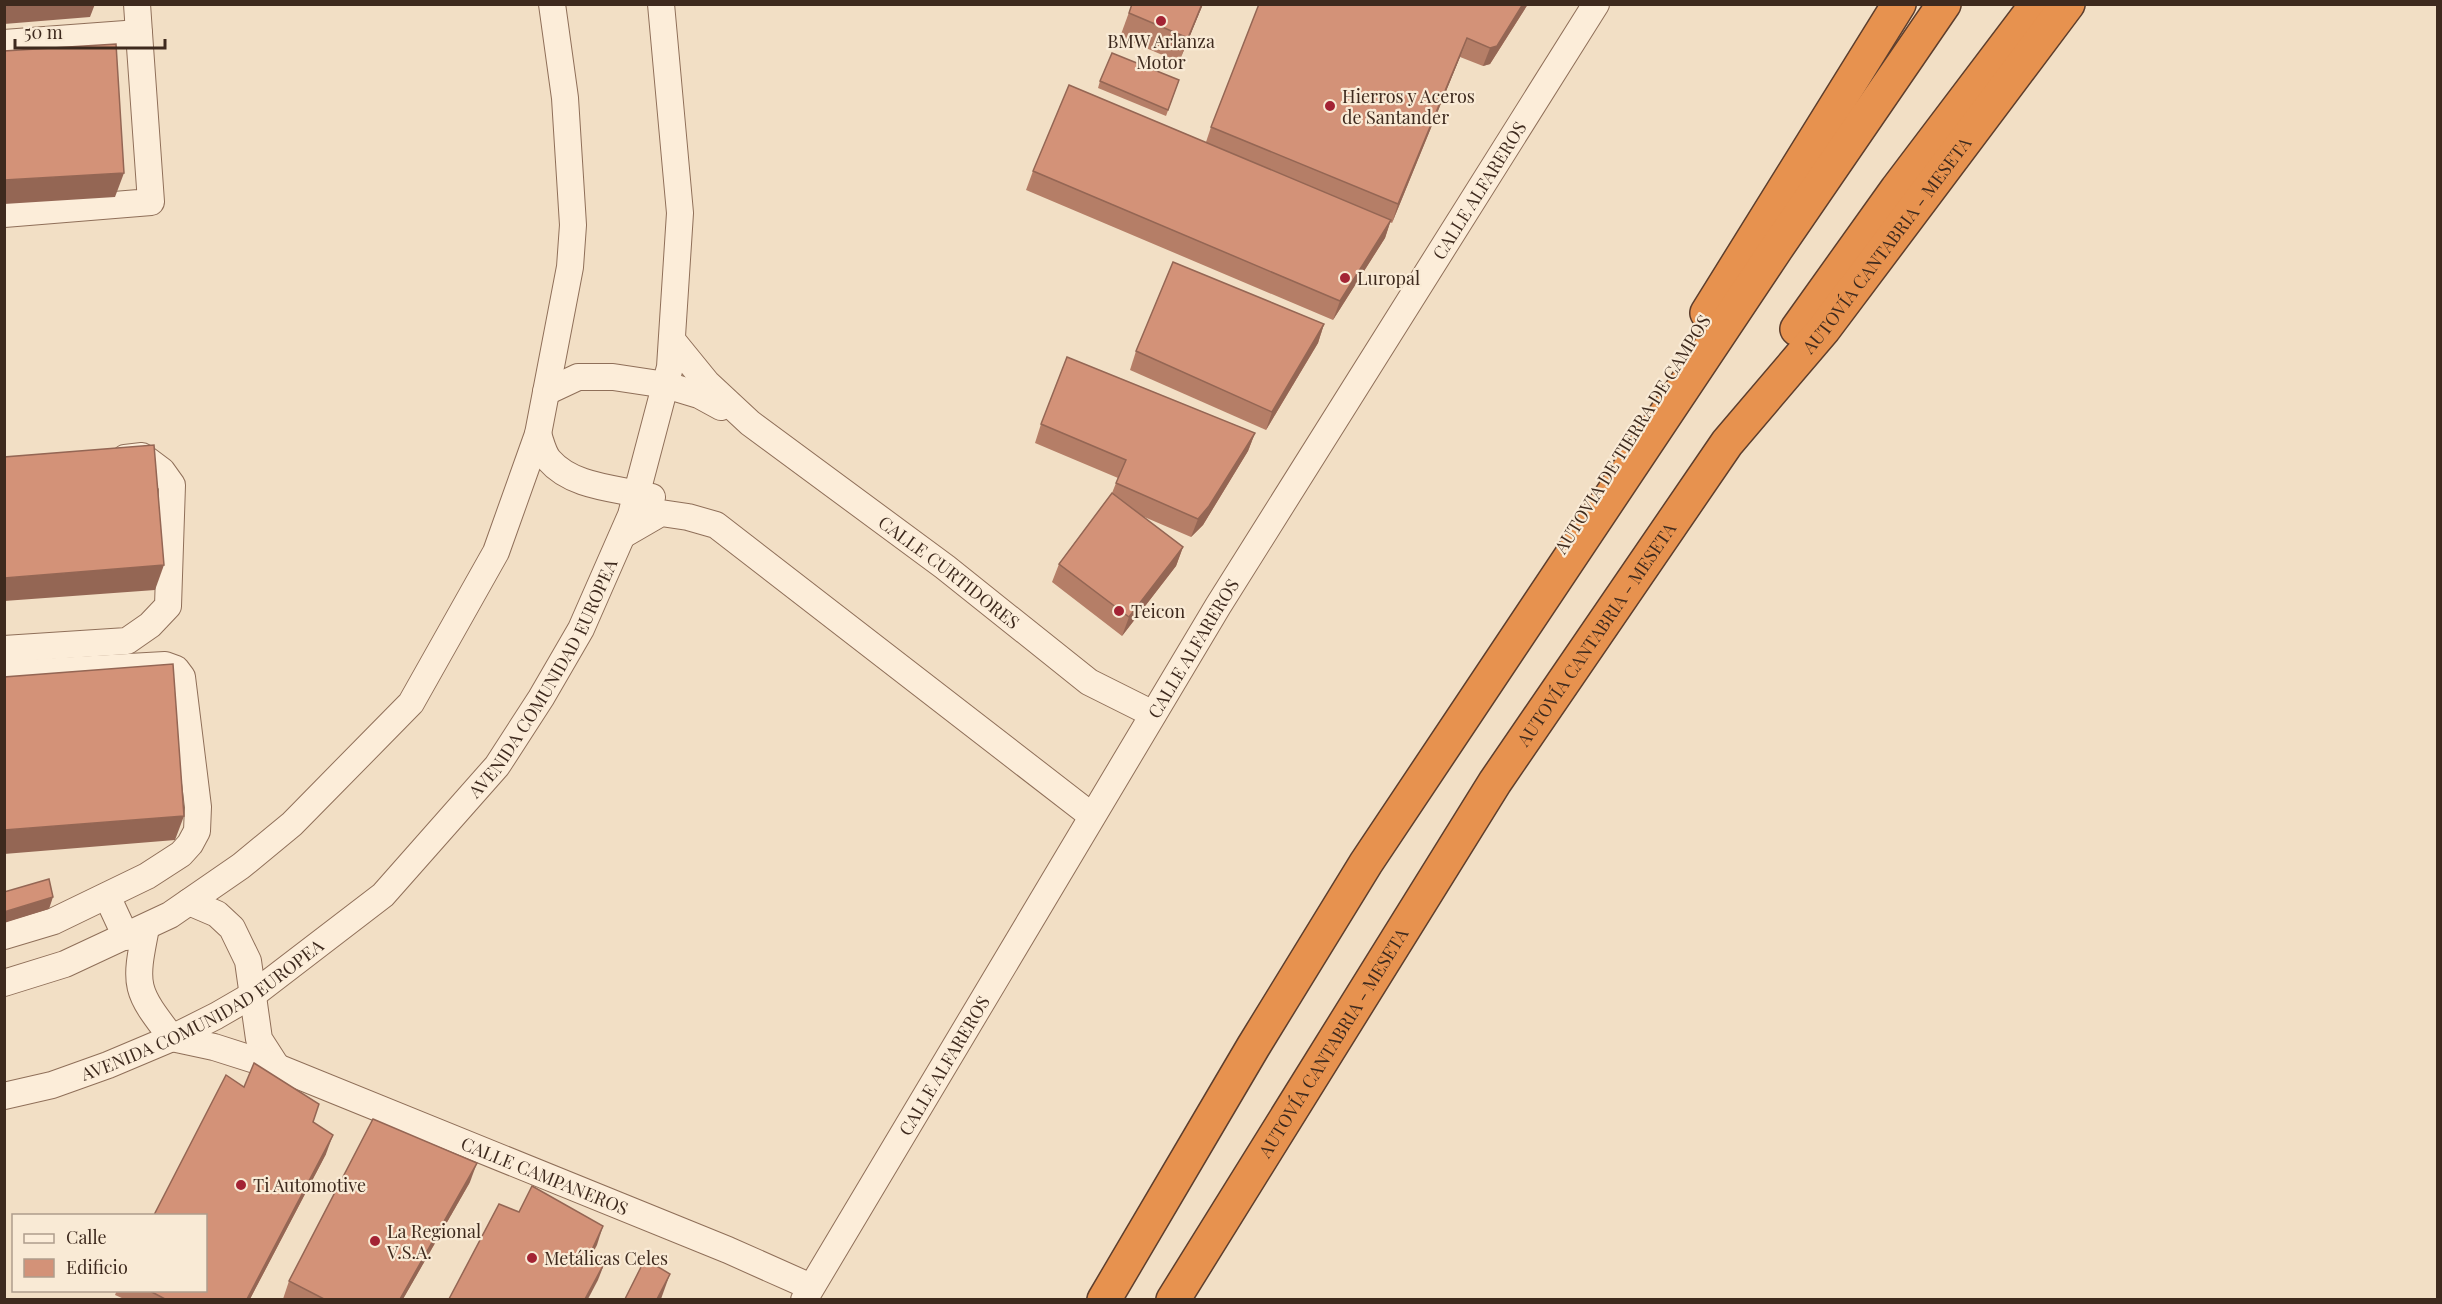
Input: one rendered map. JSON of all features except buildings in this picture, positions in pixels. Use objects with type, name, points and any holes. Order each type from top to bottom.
[{"type":"highway","name":"AUTOVIA DE TIERRA DE CAMPOS","points":[[1366,863],[1899,4]]},
{"type":"highway","points":[[1104,1299],[1253,1047],[1366,863],[1776,249],[1944,4]]},
{"type":"highway","points":[[1727,443],[1772,364],[1897,189],[2037,4]]},
{"type":"highway","name":"AUTOVÍA CANTABRIA - MESETA","points":[[1173,1299],[1495,782],[1727,443],[1824,329],[2068,4]]},
{"type":"street","points":[[4,214],[151,202],[137,4]]},
{"type":"street","points":[[4,983],[65,964],[136,932],[189,902],[241,866],[292,824],[411,703],[496,552],[538,434],[570,267],[573,225],[565,98],[552,4]]},
{"type":"street","name":"AVENIDA COMUNIDAD EUROPEA","points":[[4,1096],[52,1085],[108,1065],[172,1038],[254,994],[383,894],[497,766],[541,698],[581,629],[622,535],[637,493],[670,368],[680,213],[661,4]]},
{"type":"street","name":"CALLE ALFAREROS","points":[[807,1293],[1231,585],[1596,4]]},
{"type":"street","points":[[4,43],[139,33]]},
{"type":"street","name":"CALLE CURTIDORES","points":[[672,340],[707,383],[750,423],[945,567],[1089,682],[1153,714]]},
{"type":"street","name":"CALLE CURTIDORES","points":[[546,392],[578,377],[613,376],[666,385],[699,394],[750,423]]},
{"type":"street","points":[[538,434],[547,458],[563,473],[580,481],[675,503],[716,525],[1092,816]]},
{"type":"street","points":[[4,649],[127,641],[150,625],[168,606],[172,485],[162,471],[142,456],[96,460]]},
{"type":"street","points":[[622,535],[660,513],[688,517],[716,525]]},
{"type":"street","points":[[4,675],[165,665],[176,669],[182,677],[198,807],[197,831],[181,854],[147,876],[54,921],[4,936]]},
{"type":"street","points":[[107,896],[136,932],[138,978],[142,997],[172,1038]]},
{"type":"street","points":[[189,902],[217,914],[232,928],[248,961],[259,1039],[277,1067]]},
{"type":"street","name":"CALLE CAMPANEROS","points":[[172,1038],[214,1047],[277,1067],[728,1250],[807,1293]]},
{"type":"place","name":"BMW Arlanza Motor","points":[[1161,21]]},
{"type":"place","name":"Hierros y Aceros de Santander","points":[[1330,106]]},
{"type":"place","name":"Luropal","points":[[1345,278]]},
{"type":"place","name":"Teicon","points":[[1119,611]]},
{"type":"place","name":"Ti Automotive","points":[[241,1185]]},
{"type":"place","name":"La Regional V.S.A.","points":[[375,1241]]},
{"type":"place","name":"Metálicas Celes","points":[[532,1258]]}]
